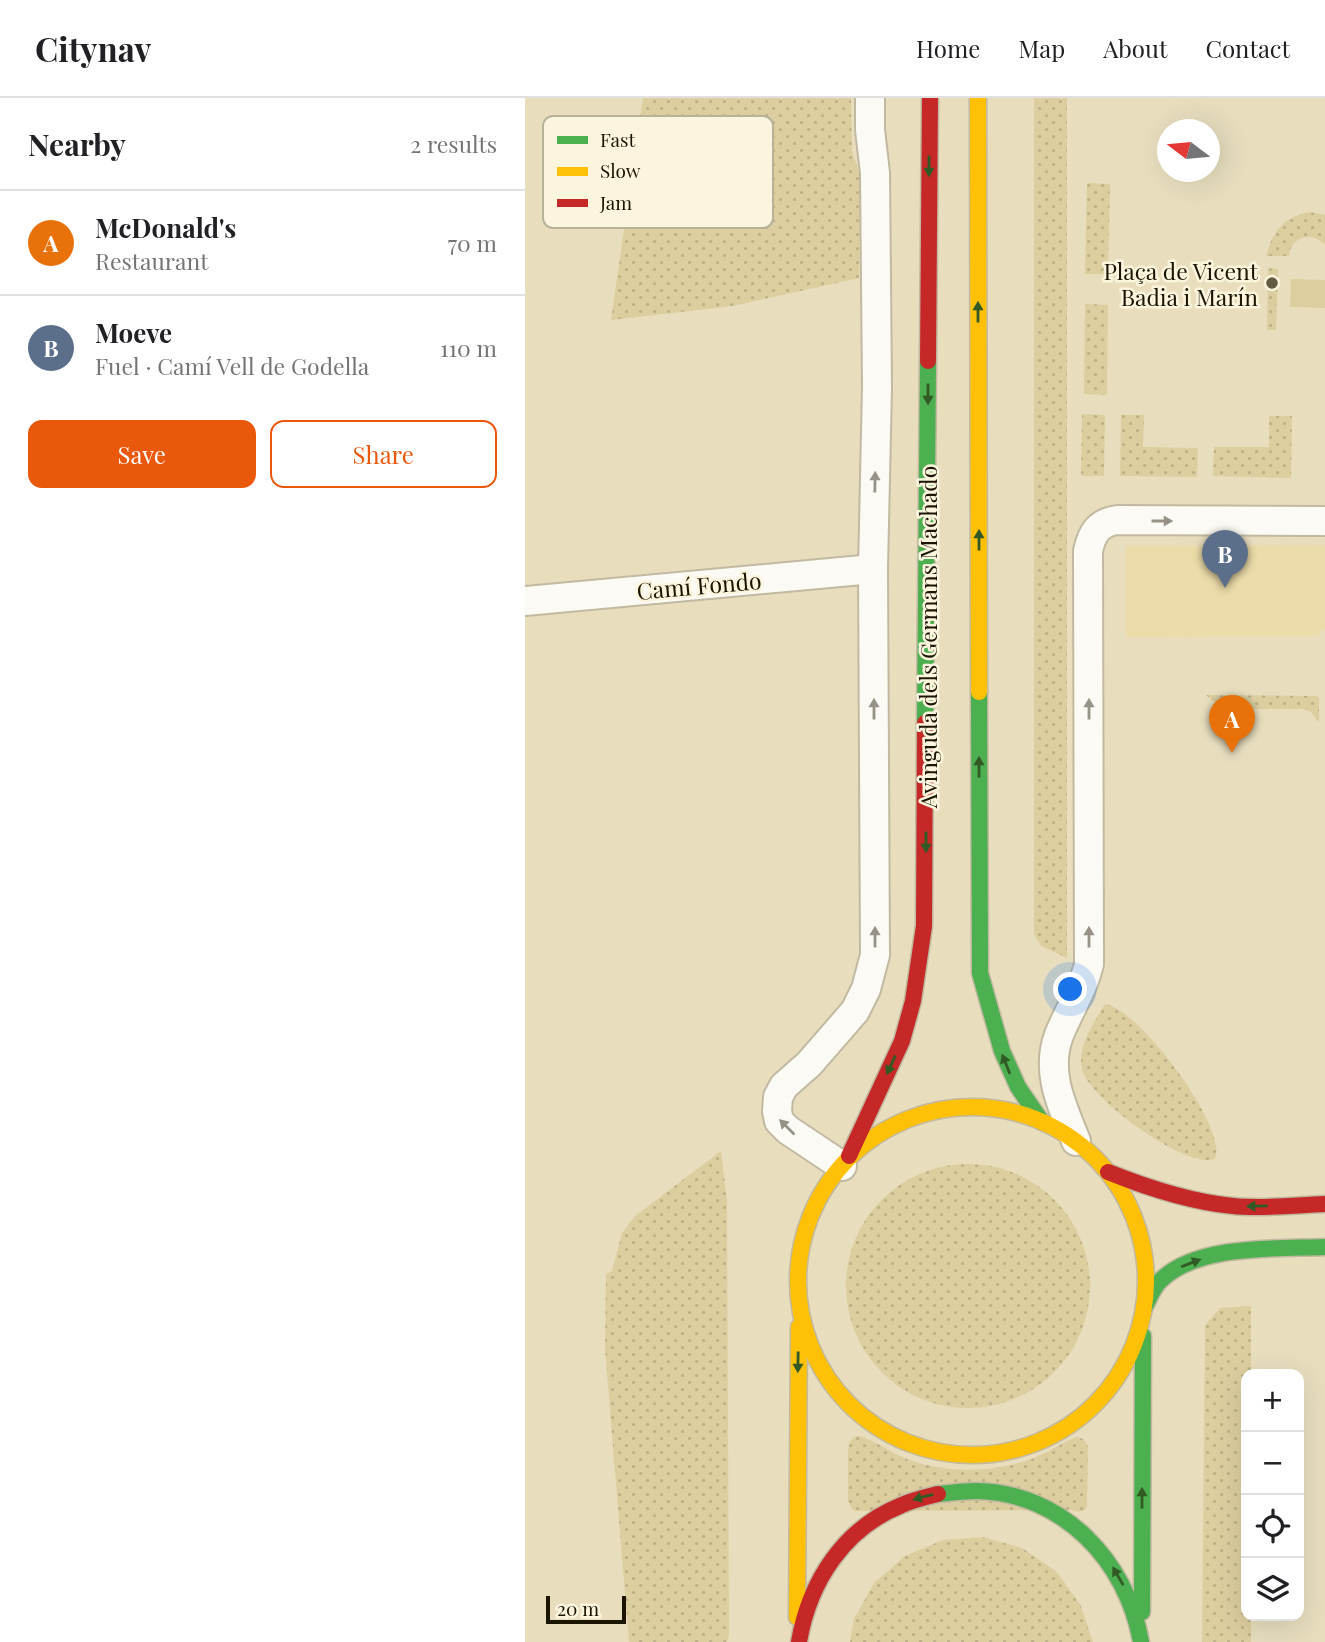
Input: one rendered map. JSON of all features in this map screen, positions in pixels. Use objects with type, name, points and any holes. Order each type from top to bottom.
[{"type":"main road","name":"Avinguda dels Germans Machado","points":[[844,1164],[902,1041],[913,1001],[924,926],[930,98]]},
{"type":"main road","points":[[978,98],[980,973],[989,1014],[1011,1076],[1027,1104],[1042,1122]]},
{"type":"main road","points":[[798,1642],[799,1269],[812,1214],[825,1189],[844,1164],[886,1130],[919,1115],[946,1109],[996,1108],[1026,1115],[1076,1141],[1108,1172],[1128,1203],[1137,1226],[1145,1258],[1141,1641]]},
{"type":"main road","points":[[1108,1172],[1145,1187],[1198,1201],[1234,1206],[1325,1204]]},
{"type":"main road","points":[[799,1269],[804,1325],[813,1351],[828,1379],[846,1402],[892,1436],[920,1448],[978,1456],[1035,1444],[1063,1430],[1085,1414],[1106,1393],[1122,1369],[1134,1344],[1143,1312],[1161,1280],[1188,1262],[1239,1251],[1325,1247]]},
{"type":"main road","points":[[798,1642],[803,1617],[815,1585],[833,1557],[856,1532],[884,1512],[915,1498],[948,1491],[981,1490],[1015,1495],[1046,1507],[1083,1532],[1100,1548],[1119,1575],[1134,1606],[1141,1641]]},
{"type":"street","points":[[844,1164],[788,1130],[779,1121],[776,1111],[778,1097],[785,1086],[809,1064],[855,1011],[866,989],[875,955],[873,569],[877,387],[876,209],[870,98]]},
{"type":"street","points":[[1076,1141],[1053,1074],[1059,1035],[1081,992],[1089,964],[1088,551],[1096,529],[1107,522],[1117,520],[1325,521]]},
{"type":"street","name":"Camí Fondo","points":[[525,601],[873,569]]},
{"type":"shaded area","points":[[643,98],[851,98],[852,151],[861,178],[859,278],[733,306],[611,320],[624,228],[773,228],[773,116],[640,116]]},
{"type":"shaded area","points":[[1034,98],[1067,98],[1067,958],[1041,946],[1034,934]]},
{"type":"shaded area","points":[[1087,183],[1110,184],[1108,274],[1085,274]]},
{"type":"shaded area","points":[[1310,212],[1325,215],[1325,245],[1308,237],[1294,244],[1289,256],[1266,256],[1276,232],[1286,221]]},
{"type":"shaded area","points":[[1268,268],[1278,269],[1276,330],[1267,330]]},
{"type":"shaded area","points":[[1291,279],[1325,280],[1325,308],[1290,307]]},
{"type":"shaded area","points":[[1085,304],[1108,305],[1107,395],[1084,394]]},
{"type":"shaded area","points":[[1082,414],[1105,415],[1104,476],[1081,476]]},
{"type":"shaded area","points":[[1121,415],[1144,415],[1143,447],[1198,448],[1197,477],[1120,476]]},
{"type":"shaded area","points":[[1269,416],[1292,416],[1291,478],[1213,476],[1214,447],[1269,447]]},
{"type":"shaded area","points":[[1325,545],[1325,630],[1320,630],[1319,636],[1126,637],[1126,546]]},
{"type":"shaded area","points":[[1206,695],[1316,696],[1319,698],[1319,723],[1311,712],[1304,709],[1223,709]]},
{"type":"shaded area","points":[[1105,1004],[1120,1011],[1138,1026],[1178,1071],[1208,1122],[1216,1144],[1215,1159],[1201,1159],[1183,1154],[1162,1143],[1119,1113],[1088,1082],[1082,1069],[1082,1052],[1087,1035]]},
{"type":"shaded area","points":[[721,1151],[727,1201],[729,1635],[727,1642],[629,1642],[605,1349],[606,1274],[612,1271],[622,1233],[635,1216]]},
{"type":"shaded area","points":[[968,1164],[992,1166],[1015,1173],[1026,1178],[1054,1200],[1076,1228],[1081,1239],[1088,1262],[1088,1310],[1081,1333],[1076,1344],[1054,1372],[1026,1394],[1015,1399],[992,1406],[968,1408],[944,1406],[921,1399],[910,1394],[882,1372],[860,1344],[855,1333],[848,1310],[846,1286],[848,1262],[855,1239],[860,1228],[882,1200],[910,1178],[921,1173],[944,1166]]},
{"type":"shaded area","points":[[1251,1306],[1251,1369],[1241,1369],[1241,1621],[1251,1621],[1251,1642],[1202,1642],[1205,1325],[1220,1308]]},
{"type":"shaded area","points":[[859,1436],[922,1464],[971,1470],[1019,1463],[1040,1456],[1077,1437],[1083,1439],[1088,1446],[1087,1506],[1085,1510],[1078,1512],[854,1511],[848,1502],[848,1450],[851,1440]]},
{"type":"shaded area","points":[[983,1537],[1022,1548],[1056,1571],[1080,1604],[1093,1642],[850,1642],[854,1619],[874,1583],[905,1556],[943,1540]]},
{"type":"traffic: fast","points":[[925,723],[928,361]]},
{"type":"traffic: fast","points":[[979,692],[980,973],[1002,1051],[1018,1087],[1042,1122]]},
{"type":"traffic: fast","points":[[1144,1308],[1161,1280],[1177,1268],[1195,1260],[1239,1251],[1325,1247]]},
{"type":"traffic: fast","points":[[1142,1612],[1143,1336]]},
{"type":"traffic: fast","points":[[938,1494],[976,1491],[1007,1494],[1036,1504],[1062,1518],[1085,1537],[1105,1559],[1121,1584],[1133,1612],[1141,1642]]},
{"type":"traffic: slow","points":[[978,98],[979,692]]},
{"type":"traffic: slow","points":[[972,1107],[1006,1111],[1038,1121],[1068,1137],[1095,1158],[1116,1185],[1132,1215],[1142,1247],[1146,1281],[1142,1315],[1132,1347],[1116,1377],[1095,1404],[1068,1425],[1038,1441],[1006,1451],[972,1455],[938,1451],[906,1441],[876,1425],[849,1404],[828,1377],[812,1347],[802,1315],[798,1281],[802,1247],[812,1215],[828,1185],[849,1158],[876,1137],[906,1121],[938,1111],[972,1107]]},
{"type":"traffic: slow","points":[[797,1617],[799,1327]]},
{"type":"traffic: jam","points":[[928,361],[930,98]]},
{"type":"traffic: jam","points":[[849,1156],[902,1041],[913,1001],[924,926],[925,723]]},
{"type":"traffic: jam","points":[[1108,1172],[1169,1194],[1217,1204],[1256,1207],[1325,1204]]},
{"type":"traffic: jam","points":[[799,1642],[811,1599],[821,1578],[847,1543],[881,1515],[938,1494]]},
{"type":"place","name":"Plaça de Vicent Badia i Marín","points":[[1272,283]]},
{"type":"place","name":"Moeve","points":[[1225,588]]},
{"type":"place","name":"McDonald's","points":[[1232,753]]}]
